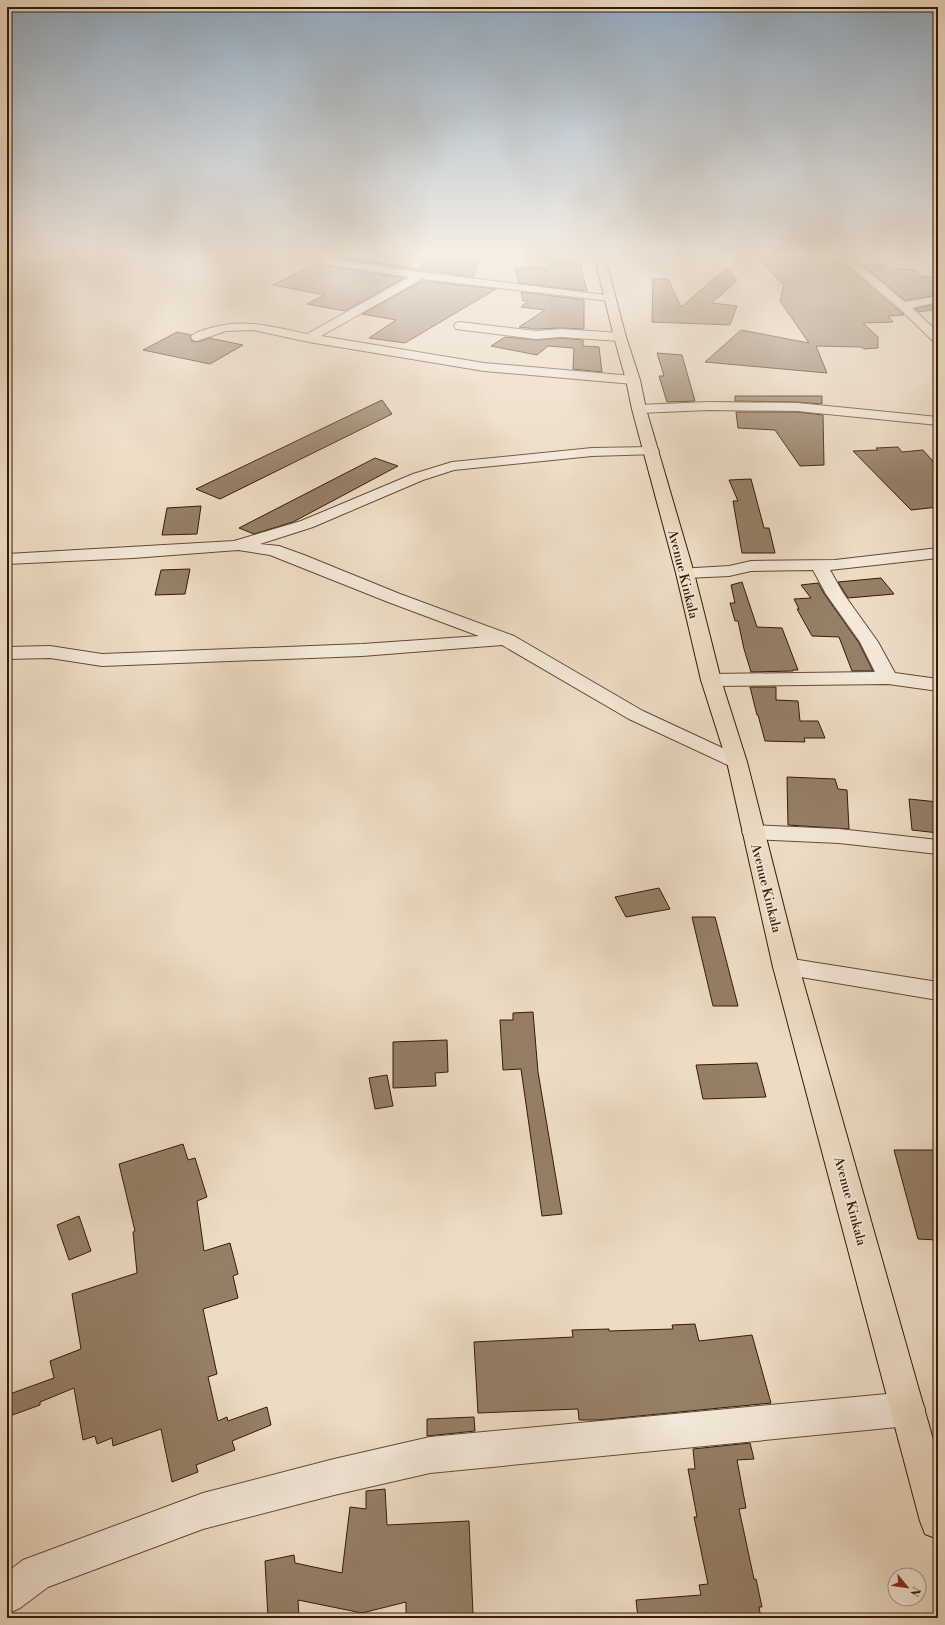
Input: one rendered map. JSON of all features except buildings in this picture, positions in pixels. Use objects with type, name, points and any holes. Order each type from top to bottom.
[{"type":"main road","name":"Avenue Kinkala","points":[[618,330],[685,573],[711,680],[737,762],[786,967],[938,1521]]},
{"type":"street","points":[[197,337],[216,330]]},
{"type":"street","points":[[265,330],[484,367],[633,380]]},
{"type":"street","points":[[309,338],[323,330]]},
{"type":"street","points":[[492,330],[536,335],[561,333],[620,337]]},
{"type":"street","points":[[928,330],[938,339]]},
{"type":"street","points":[[640,409],[709,406],[798,408],[938,421]]},
{"type":"street","points":[[235,546],[307,524],[418,477],[452,466],[489,461],[592,452],[652,451]]},
{"type":"street","points":[[7,559],[235,546],[273,550],[394,598],[507,640],[543,659],[636,715],[737,762]]},
{"type":"street","points":[[685,573],[729,570],[751,566],[835,565],[938,553]]},
{"type":"street","points":[[819,566],[835,594],[869,642],[888,678]]},
{"type":"street","points":[[7,653],[50,652],[102,660],[362,650],[507,640]]},
{"type":"street","points":[[711,680],[888,678],[938,685]]},
{"type":"street","points":[[753,832],[839,836],[938,846]]},
{"type":"street","points":[[786,967],[938,991]]},
{"type":"street","points":[[7,1595],[36,1573],[203,1511],[334,1477],[430,1455],[908,1409]]}]
